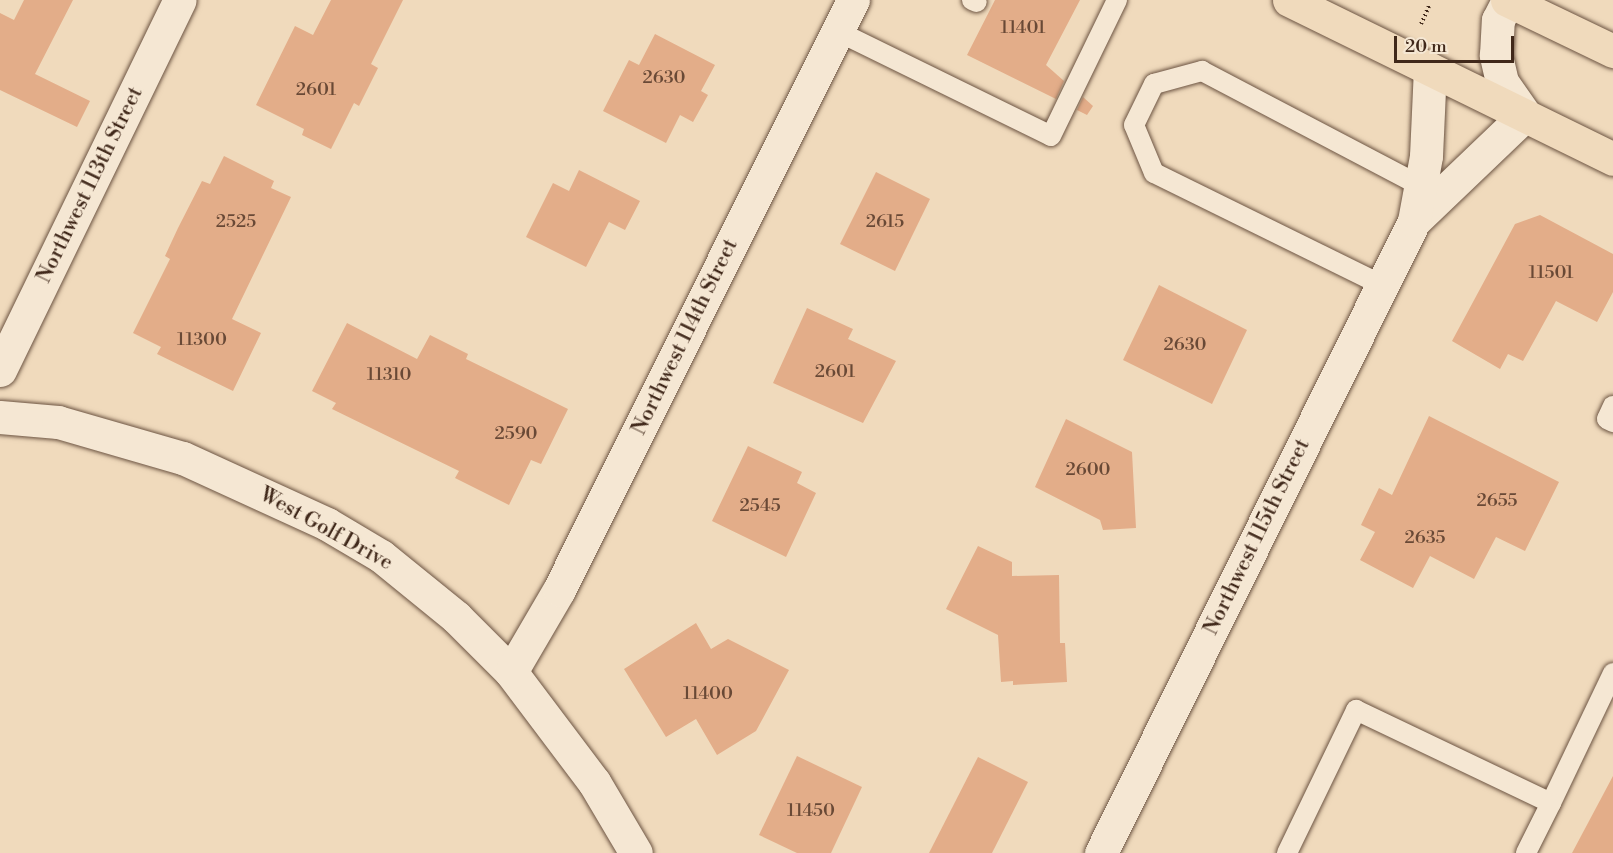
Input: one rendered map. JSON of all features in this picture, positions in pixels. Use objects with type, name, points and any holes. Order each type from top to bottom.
[{"type":"main road","points":[[1289,0],[1613,159]]},
{"type":"main road","points":[[1508,0],[1613,51]]},
{"type":"street","name":"Northwest 113th Street","points":[[0,370],[180,0]]},
{"type":"street","name":"Northwest 114th Street","points":[[511,672],[559,590],[853,0]]},
{"type":"street","points":[[1508,0],[1498,20],[1496,55],[1502,82],[1525,115]]},
{"type":"street","name":"Northwest 115th Street","points":[[1101,853],[1414,221],[1421,186],[1430,69]]},
{"type":"street","name":"Northwest 115th Street","points":[[1414,221],[1525,115]]},
{"type":"street","name":"West Golf Drive","points":[[0,417],[58,422],[152,447],[215,470],[327,524],[381,556],[431,594],[511,672],[594,782],[636,853]]},
{"type":"lane","points":[[837,31],[1051,136],[1116,0]]},
{"type":"lane","points":[[1382,285],[1154,173],[1134,125],[1154,84],[1202,71],[1421,186]]},
{"type":"lane","points":[[1613,406],[1607,419],[1613,422]]},
{"type":"lane","points":[[1526,853],[1613,673]]},
{"type":"lane","points":[[1287,853],[1356,710],[1551,803]]},
{"type":"path","points":[[1419,27],[1430,4]]},
{"type":"building","points":[[24,0],[73,0],[35,74],[90,101],[77,127],[0,90],[0,13],[14,20]]},
{"type":"building","points":[[331,0],[403,0],[371,64],[378,68],[359,106],[354,103],[331,149],[302,135],[304,129],[256,105],[295,26],[313,35]]},
{"type":"building","points":[[995,0],[1080,0],[1046,65],[1064,81],[1056,99],[967,55]]},
{"type":"building","points":[[655,34],[715,65],[701,91],[708,95],[693,122],[680,115],[666,143],[603,111],[629,60],[639,65]]},
{"type":"building","points":[[1083,97],[1093,106],[1087,115],[1077,110]]},
{"type":"building","points":[[224,156],[274,181],[271,188],[291,197],[232,319],[261,333],[233,391],[157,354],[161,347],[133,333],[170,259],[165,256],[202,181],[210,184]]},
{"type":"building","points":[[579,170],[640,201],[625,230],[609,222],[586,267],[526,237],[553,183],[569,191]]},
{"type":"building","points":[[876,172],[930,199],[895,271],[840,244]]},
{"type":"building","points":[[1540,215],[1613,254],[1613,292],[1597,322],[1556,301],[1523,361],[1508,354],[1500,369],[1452,341],[1515,224]]},
{"type":"building","points":[[1159,285],[1247,330],[1212,404],[1123,360]]},
{"type":"building","points":[[807,308],[853,329],[848,339],[896,361],[863,423],[773,383]]},
{"type":"building","points":[[347,323],[417,359],[430,335],[468,354],[466,359],[568,409],[541,464],[531,460],[509,505],[455,478],[459,471],[332,409],[336,403],[312,391]]},
{"type":"building","points":[[1429,416],[1559,482],[1525,551],[1496,537],[1474,579],[1430,556],[1413,588],[1360,560],[1375,532],[1361,525],[1379,488],[1392,495]]},
{"type":"building","points":[[1066,419],[1132,452],[1136,528],[1103,530],[1100,520],[1035,487]]},
{"type":"building","points":[[748,446],[802,472],[797,483],[816,493],[786,557],[712,521]]},
{"type":"building","points":[[978,546],[1012,562],[1012,576],[1059,575],[1060,643],[1065,643],[1067,682],[1013,685],[1013,681],[1001,682],[998,635],[946,609]]},
{"type":"building","points":[[696,623],[711,649],[728,639],[789,670],[756,731],[717,755],[696,719],[666,737],[624,669]]},
{"type":"building","points":[[797,756],[862,787],[831,853],[797,853],[759,835]]},
{"type":"building","points":[[978,757],[1028,782],[992,853],[929,853]]},
{"type":"building","points":[[1613,776],[1613,853],[1572,853]]}]
